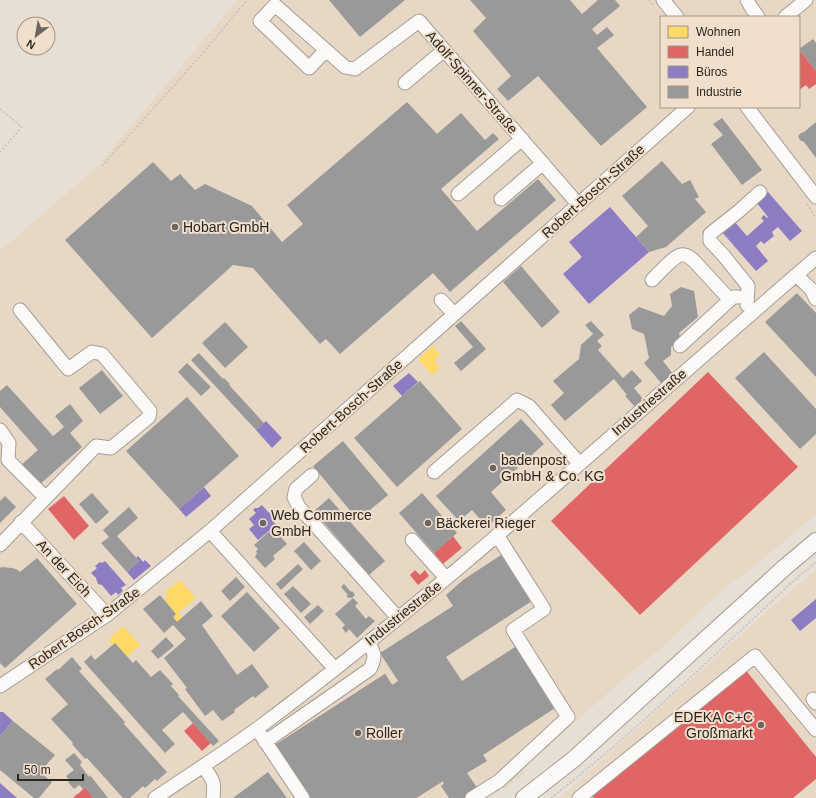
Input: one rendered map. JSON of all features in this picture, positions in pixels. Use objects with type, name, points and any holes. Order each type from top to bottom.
[{"type":"main road","points":[[524,798],[574,758],[784,568],[816,541]]},
{"type":"street","points":[[663,0],[676,16]]},
{"type":"street","points":[[747,0],[757,16]]},
{"type":"street","points":[[786,16],[806,0]]},
{"type":"street","points":[[275,5],[326,50],[309,68],[260,21],[275,5]]},
{"type":"street","name":"Adolf-Spinner-Straße","points":[[326,50],[345,67],[355,69],[419,21],[578,204]]},
{"type":"street","points":[[405,83],[444,50]]},
{"type":"street","name":"Robert-Bosch-Straße","points":[[0,686],[107,615],[210,531],[687,108]]},
{"type":"street","points":[[748,108],[816,197]]},
{"type":"street","points":[[458,194],[522,139]]},
{"type":"street","points":[[501,199],[543,163]]},
{"type":"street","points":[[750,308],[748,286],[710,241],[710,234],[760,192]]},
{"type":"street","points":[[652,280],[676,257],[681,255],[689,256],[730,300]]},
{"type":"street","name":"Industriestraße","points":[[155,798],[256,729],[335,669],[398,618],[579,464],[750,308],[796,275],[816,258]]},
{"type":"street","points":[[796,275],[814,292]]},
{"type":"street","points":[[680,346],[733,297],[738,297],[750,308]]},
{"type":"street","points":[[441,300],[454,314]]},
{"type":"street","points":[[0,544],[96,446],[111,448],[149,417],[150,411],[102,354],[92,352],[68,369],[20,310]]},
{"type":"street","points":[[434,472],[517,400],[529,406],[579,464]]},
{"type":"street","points":[[0,430],[10,443],[8,460],[45,497]]},
{"type":"street","points":[[312,475],[296,489],[294,497],[299,507],[398,618]]},
{"type":"street","name":"An der Eich","points":[[22,522],[107,615]]},
{"type":"street","points":[[210,531],[335,669]]},
{"type":"street","points":[[472,798],[499,781],[568,717],[513,630],[544,609],[497,535]]},
{"type":"street","points":[[412,540],[446,578]]},
{"type":"street","points":[[265,742],[370,670],[374,661],[374,651],[368,642]]},
{"type":"street","points":[[579,798],[755,656],[816,730]]},
{"type":"street","points":[[256,729],[303,798]]},
{"type":"street","points":[[203,766],[215,785],[213,798]]},
{"type":"path","points":[[102,166],[203,53],[247,0]]},
{"type":"path","points":[[0,109],[22,127],[0,152]]},
{"type":"path","points":[[551,798],[655,710],[793,581],[816,562]]},
{"type":"shaded area","points":[[237,0],[816,0],[816,514],[749,571],[728,585],[658,651],[628,675],[524,768],[524,775],[488,798],[0,798],[0,251],[98,166]]},
{"type":"shaded area","points":[[816,570],[816,798],[560,798],[773,606]]},
{"type":"building: Wohnen","points":[[433,346],[440,355],[434,361],[440,368],[432,375],[418,359]]},
{"type":"building: Wohnen","points":[[180,580],[196,598],[178,613],[182,617],[177,622],[173,617],[176,614],[164,599],[168,595],[165,592]]},
{"type":"building: Wohnen","points":[[121,627],[124,627],[140,645],[127,657],[115,643],[112,645],[109,642],[112,637],[111,636],[114,634],[115,635],[118,631],[119,632]]},
{"type":"building: Handel","points":[[800,50],[816,71],[816,84],[809,89],[806,85],[800,89]]},
{"type":"building: Handel","points":[[708,372],[798,467],[640,615],[551,521]]},
{"type":"building: Handel","points":[[64,496],[89,526],[74,540],[48,509]]},
{"type":"building: Handel","name":"Bäckerei Rieger","points":[[453,536],[462,548],[443,564],[434,553]]},
{"type":"building: Handel","name":"Bäckerei Rieger","points":[[415,570],[420,575],[425,570],[429,576],[418,585],[410,575]]},
{"type":"building: Handel","name":"EDEKA C+C Großmarkt","points":[[744,668],[816,757],[816,779],[793,798],[594,798],[589,793]]},
{"type":"building: Handel","name":"Roller","points":[[385,674],[454,782],[447,787],[443,781],[416,798],[310,798],[275,745]]},
{"type":"building: Handel","points":[[193,723],[211,743],[202,751],[184,731]]},
{"type":"building: Handel","points":[[85,787],[93,798],[73,798],[78,794]]},
{"type":"building: Büros","points":[[768,192],[802,231],[790,241],[778,227],[772,232],[774,236],[764,244],[761,241],[756,246],[768,261],[756,271],[721,231],[734,221],[747,236],[764,221],[761,218],[764,215],[767,218],[768,217],[756,202]]},
{"type":"building: Büros","points":[[610,207],[649,252],[589,304],[563,274],[582,257],[569,242]]},
{"type":"building: Büros","points":[[409,373],[418,382],[402,396],[393,386]]},
{"type":"building: Büros","points":[[266,421],[282,438],[272,448],[256,430]]},
{"type":"building: Büros","points":[[204,487],[211,496],[186,517],[179,509]]},
{"type":"building: Büros","name":"Web Commerce GmbH","points":[[262,505],[269,513],[271,511],[277,518],[273,521],[276,525],[258,540],[249,529],[254,525],[249,519],[256,513],[253,510]]},
{"type":"building: Büros","points":[[138,556],[143,562],[145,560],[151,566],[134,580],[127,572],[139,561],[136,558]]},
{"type":"building: Büros","points":[[105,561],[126,585],[121,588],[123,591],[118,595],[116,592],[111,596],[102,585],[98,584],[96,578],[91,573],[97,568],[95,566],[100,562],[102,563]]},
{"type":"building: Büros","points":[[816,599],[816,618],[800,631],[791,620]]},
{"type":"building: Büros","points":[[0,712],[3,712],[13,721],[0,736]]},
{"type":"building: Büros","points":[[0,783],[17,798],[0,798]]},
{"type":"building: Industrie","points":[[329,0],[405,0],[360,37]]},
{"type":"building: Industrie","points":[[470,0],[570,0],[582,14],[598,0],[615,0],[620,6],[592,29],[597,35],[607,27],[614,35],[597,48],[647,107],[601,146],[538,76],[508,101],[497,89],[511,76],[473,31],[486,18]]},
{"type":"building: Industrie","points":[[813,39],[816,43],[816,71],[800,50],[800,48]]},
{"type":"building: Industrie","name":"Hobart GmbH","points":[[407,102],[437,134],[461,113],[485,140],[493,133],[499,139],[441,189],[477,231],[538,179],[556,200],[450,292],[433,273],[340,354],[326,339],[320,344],[253,268],[233,265],[152,338],[65,240],[153,162],[171,181],[180,174],[195,190],[205,184],[252,206],[282,242],[303,224],[287,205]]},
{"type":"building: Industrie","points":[[722,118],[762,170],[742,185],[711,144],[723,135],[713,124]]},
{"type":"building: Industrie","points":[[816,122],[816,158],[798,136]]},
{"type":"building: Industrie","points":[[662,161],[682,184],[690,180],[699,197],[695,199],[706,212],[666,247],[649,252],[636,237],[648,226],[622,196]]},
{"type":"building: Industrie","points":[[521,266],[560,312],[542,328],[503,282]]},
{"type":"building: Industrie","points":[[681,287],[694,291],[698,317],[679,333],[681,340],[671,347],[671,355],[663,361],[673,374],[662,384],[644,363],[649,358],[644,334],[632,329],[629,315],[639,307],[664,316],[672,306],[670,294]]},
{"type":"building: Industrie","points":[[797,293],[816,313],[816,377],[765,322]]},
{"type":"building: Industrie","points":[[461,321],[486,349],[461,371],[454,363],[473,347],[455,326]]},
{"type":"building: Industrie","points":[[591,321],[604,335],[597,341],[602,346],[598,350],[623,378],[632,370],[642,381],[634,388],[643,399],[635,407],[625,396],[627,395],[614,379],[565,421],[551,405],[564,393],[553,381],[579,359],[581,345],[593,334],[585,325]]},
{"type":"building: Industrie","points":[[225,322],[248,347],[225,368],[202,343]]},
{"type":"building: Industrie","points":[[764,352],[816,409],[816,434],[800,449],[735,378]]},
{"type":"building: Industrie","points":[[199,353],[223,379],[224,378],[230,384],[229,385],[264,423],[256,430],[191,360]]},
{"type":"building: Industrie","points":[[187,363],[211,387],[201,396],[178,372]]},
{"type":"building: Industrie","points":[[102,370],[123,396],[100,414],[79,388]]},
{"type":"building: Industrie","points":[[420,381],[462,429],[397,487],[354,438]]},
{"type":"building: Industrie","points":[[7,385],[53,436],[64,427],[55,416],[70,404],[83,421],[70,433],[82,447],[38,486],[20,466],[38,450],[0,407],[0,391]]},
{"type":"building: Industrie","points":[[187,397],[239,456],[179,509],[126,451]]},
{"type":"building: Industrie","points":[[521,419],[544,444],[491,492],[506,510],[487,527],[472,510],[459,521],[436,496]]},
{"type":"building: Industrie","points":[[343,441],[388,495],[358,520],[313,466]]},
{"type":"building: Industrie","points":[[92,493],[109,512],[96,524],[79,504]]},
{"type":"building: Industrie","name":"Bäckerei Rieger","points":[[422,493],[457,533],[434,553],[399,513]]},
{"type":"building: Industrie","points":[[5,496],[16,507],[0,523],[0,501]]},
{"type":"building: Industrie","points":[[329,498],[385,561],[369,575],[314,511]]},
{"type":"building: Industrie","points":[[129,507],[138,518],[117,536],[139,561],[127,572],[101,543],[109,537],[103,530]]},
{"type":"building: Industrie","points":[[273,528],[287,544],[273,556],[275,559],[265,568],[255,557],[258,549],[254,545]]},
{"type":"building: Industrie","points":[[304,542],[321,561],[311,570],[294,551]]},
{"type":"building: Industrie","points":[[504,553],[535,599],[446,657],[462,681],[515,647],[555,708],[483,755],[487,761],[467,773],[480,792],[470,798],[449,798],[441,786],[444,783],[443,781],[416,798],[310,798],[275,745],[385,674],[392,685],[398,681],[380,653],[453,606],[446,595],[463,580]]},
{"type":"building: Industrie","points":[[37,558],[77,604],[5,668],[0,663],[0,569],[1,567],[12,568],[20,572]]},
{"type":"building: Industrie","points":[[298,564],[303,569],[281,590],[276,584]]},
{"type":"building: Industrie","points":[[236,577],[245,587],[230,601],[221,591]]},
{"type":"building: Industrie","points":[[344,584],[355,595],[352,598],[346,596],[348,595],[341,587]]},
{"type":"building: Industrie","points":[[293,586],[311,604],[301,613],[284,594]]},
{"type":"building: Industrie","points":[[247,592],[280,628],[254,652],[221,616]]},
{"type":"building: Industrie","points":[[160,595],[176,614],[173,617],[177,622],[201,601],[213,616],[202,625],[237,675],[252,664],[269,687],[255,698],[253,696],[222,721],[213,710],[205,716],[185,689],[187,688],[164,658],[186,639],[173,625],[164,633],[143,609]]},
{"type":"building: Industrie","points":[[353,598],[358,603],[355,606],[366,619],[369,616],[375,621],[357,638],[349,629],[346,633],[342,628],[345,625],[335,614]]},
{"type":"building: Industrie","points":[[318,605],[324,611],[310,624],[304,617]]},
{"type":"building: Industrie","points":[[166,637],[174,646],[158,659],[151,651]]},
{"type":"building: Industrie","points":[[115,643],[133,663],[136,660],[151,677],[160,670],[173,684],[171,686],[179,695],[178,696],[219,741],[213,746],[183,712],[162,730],[175,744],[165,753],[84,662],[91,655],[95,660]]},
{"type":"building: Industrie","points":[[72,657],[82,669],[79,671],[167,772],[157,781],[155,779],[145,788],[143,786],[130,798],[123,798],[87,758],[85,759],[72,744],[73,743],[51,719],[68,704],[45,679],[57,669],[58,670]]},
{"type":"building: Industrie","points":[[13,721],[55,755],[40,772],[52,782],[39,798],[34,798],[0,770],[0,736]]},
{"type":"building: Industrie","points":[[74,753],[82,762],[80,765],[89,777],[90,775],[108,798],[93,798],[85,787],[83,789],[79,785],[74,789],[68,782],[70,781],[66,776],[74,770],[65,760]]},
{"type":"building: Industrie","points":[[268,772],[287,798],[233,798]]},
{"type":"place","name":"Hobart GmbH","points":[[175,227]]},
{"type":"place","name":"badenpost GmbH & Co. KG","points":[[493,468]]},
{"type":"place","name":"Web Commerce GmbH","points":[[263,523]]},
{"type":"place","name":"Bäckerei Rieger","points":[[428,523]]},
{"type":"place","name":"EDEKA C+C Großmarkt","points":[[761,725]]},
{"type":"place","name":"Roller","points":[[358,733]]}]
